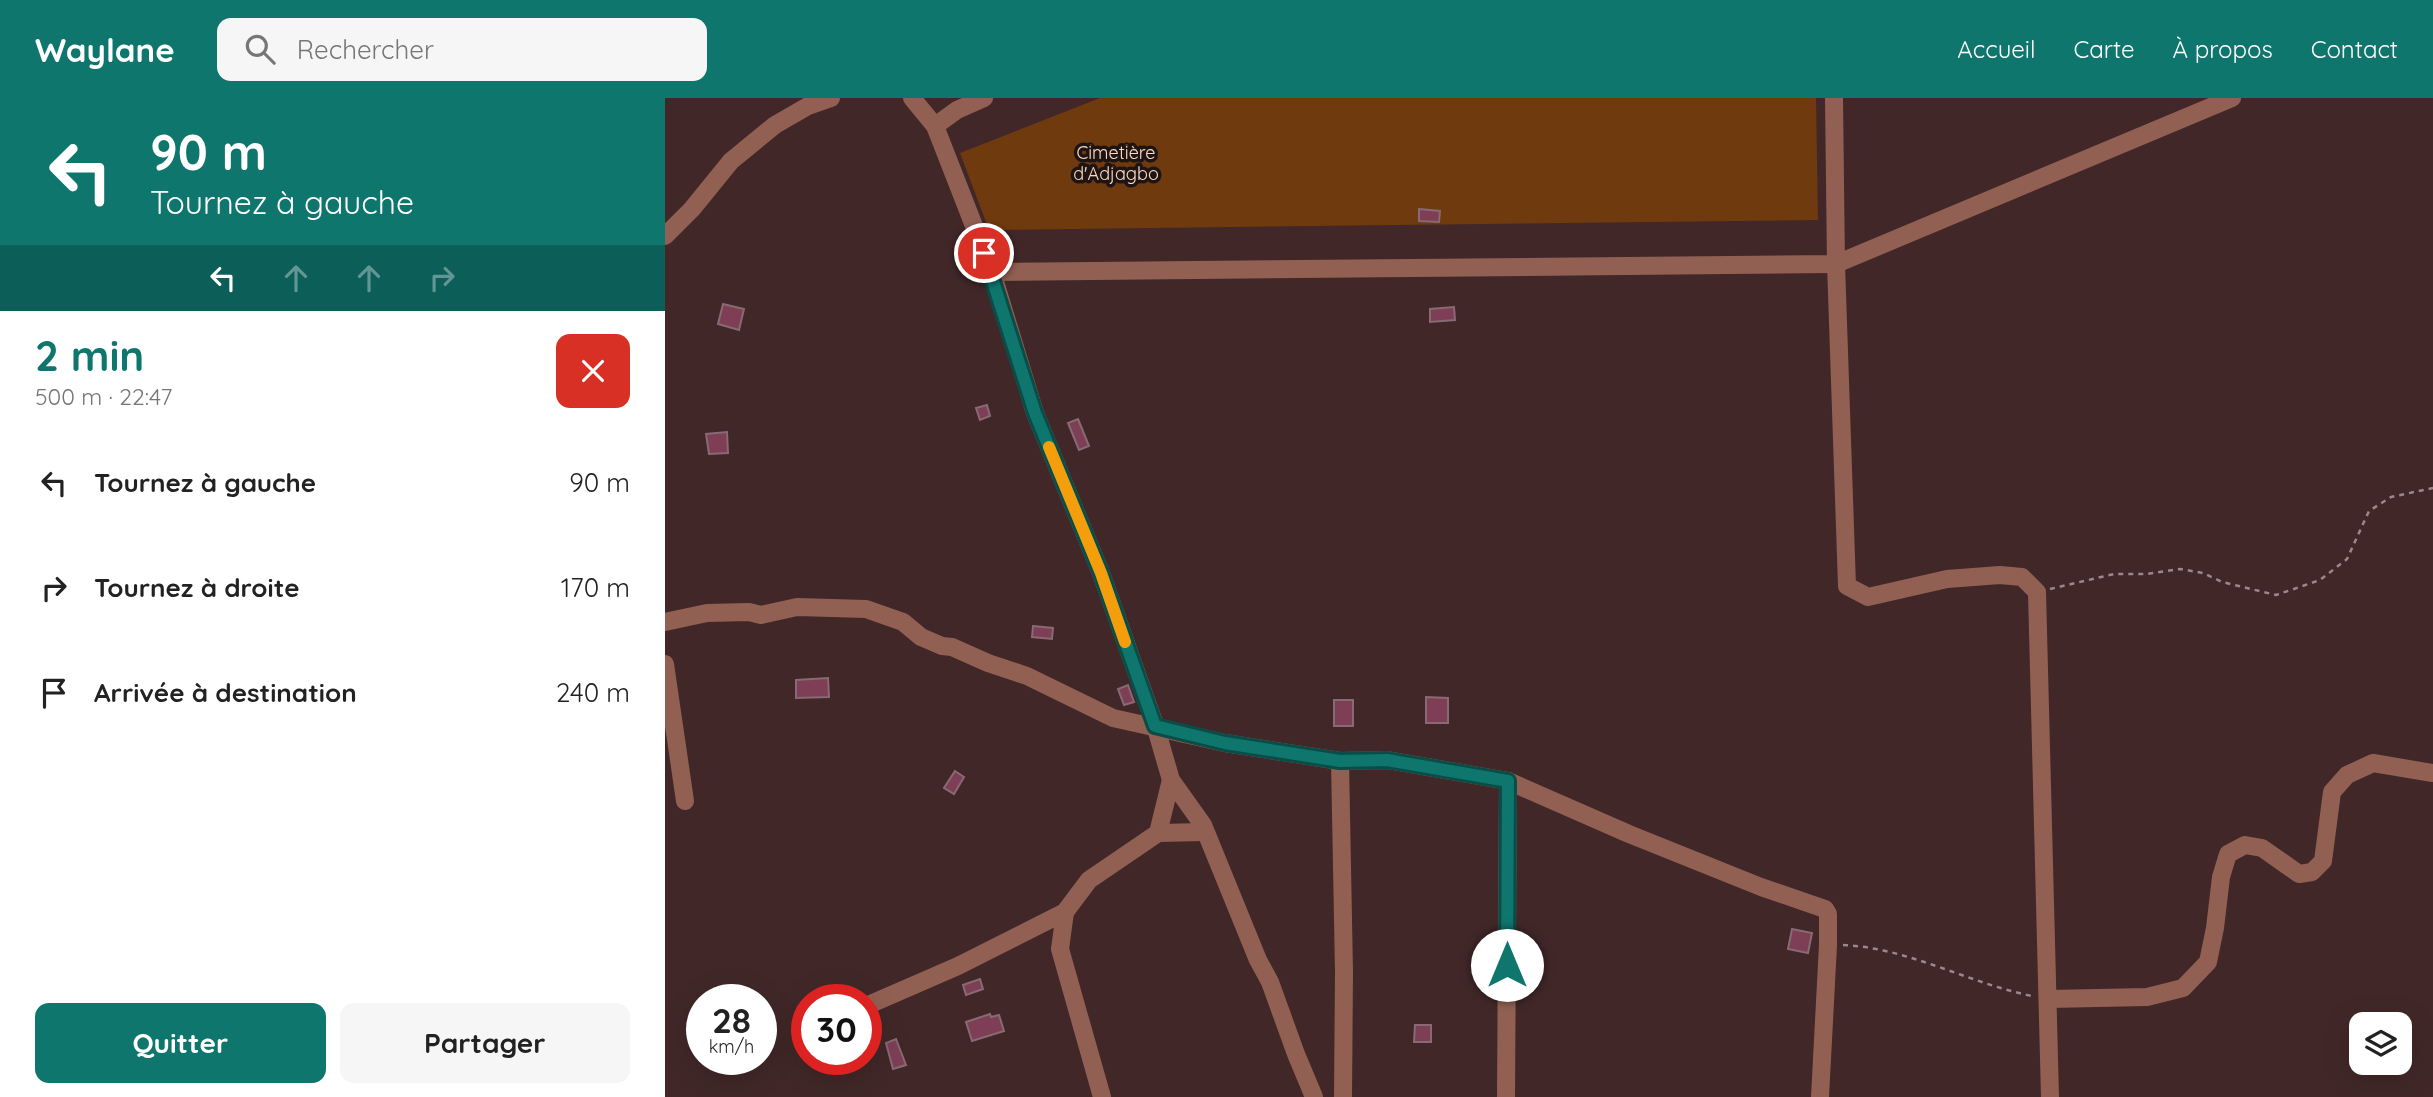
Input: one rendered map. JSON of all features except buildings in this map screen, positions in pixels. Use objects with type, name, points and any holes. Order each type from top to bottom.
[{"type":"street","points":[[665,236],[692,209],[731,161],[806,102],[831,98]]},
{"type":"street","points":[[912,98],[935,125],[992,272],[1035,413],[1101,573],[1155,726],[1171,780],[1203,825],[1258,960],[1271,982],[1314,1097]]},
{"type":"street","points":[[935,125],[957,110],[984,98]]},
{"type":"street","points":[[1834,98],[1836,264],[1847,586],[1868,597],[1947,579],[2000,575],[2022,577],[2037,592],[2050,1097]]},
{"type":"street","points":[[992,272],[1836,264],[2232,98]]},
{"type":"street","points":[[665,622],[706,613],[749,612],[761,615],[797,607],[866,609],[903,622],[921,637],[941,646],[952,647],[981,661],[1027,676],[1113,718],[1225,743],[1340,761],[1387,760],[1508,781],[1761,887],[1825,909],[1828,915],[1828,945],[1820,1097]]},
{"type":"street","points":[[665,664],[685,801]]},
{"type":"street","points":[[1340,761],[1344,972],[1343,1097]]},
{"type":"street","points":[[2049,999],[2147,997],[2182,988],[2208,962],[2221,877],[2228,854],[2245,845],[2262,848],[2299,874],[2312,873],[2323,861],[2332,792],[2347,775],[2373,763],[2433,774]]},
{"type":"street","points":[[1158,833],[1171,780]]},
{"type":"street","points":[[1506,1097],[1508,781]]},
{"type":"street","points":[[882,999],[958,966],[1065,912],[1089,880],[1158,833],[1204,832]]},
{"type":"street","points":[[1065,912],[1060,949],[1102,1097]]},
{"type":"path","points":[[2037,592],[2114,574],[2145,574],[2180,569],[2203,573],[2222,582],[2276,595],[2320,580],[2347,559],[2369,511],[2391,497],[2433,488]]},
{"type":"path","points":[[1828,945],[1868,946],[1893,951],[2008,991],[2049,999]]},
{"type":"green space","name":"Cimetière d'Adjagbo","points":[[1100,98],[1816,98],[1818,220],[989,230],[960,153]]},
{"type":"slow traffic","points":[[1049,447],[1101,573],[1125,642]]},
{"type":"route","points":[[984,253],[1035,413],[1101,573],[1155,726],[1225,743],[1340,761],[1387,760],[1508,781],[1507,965]]}]
